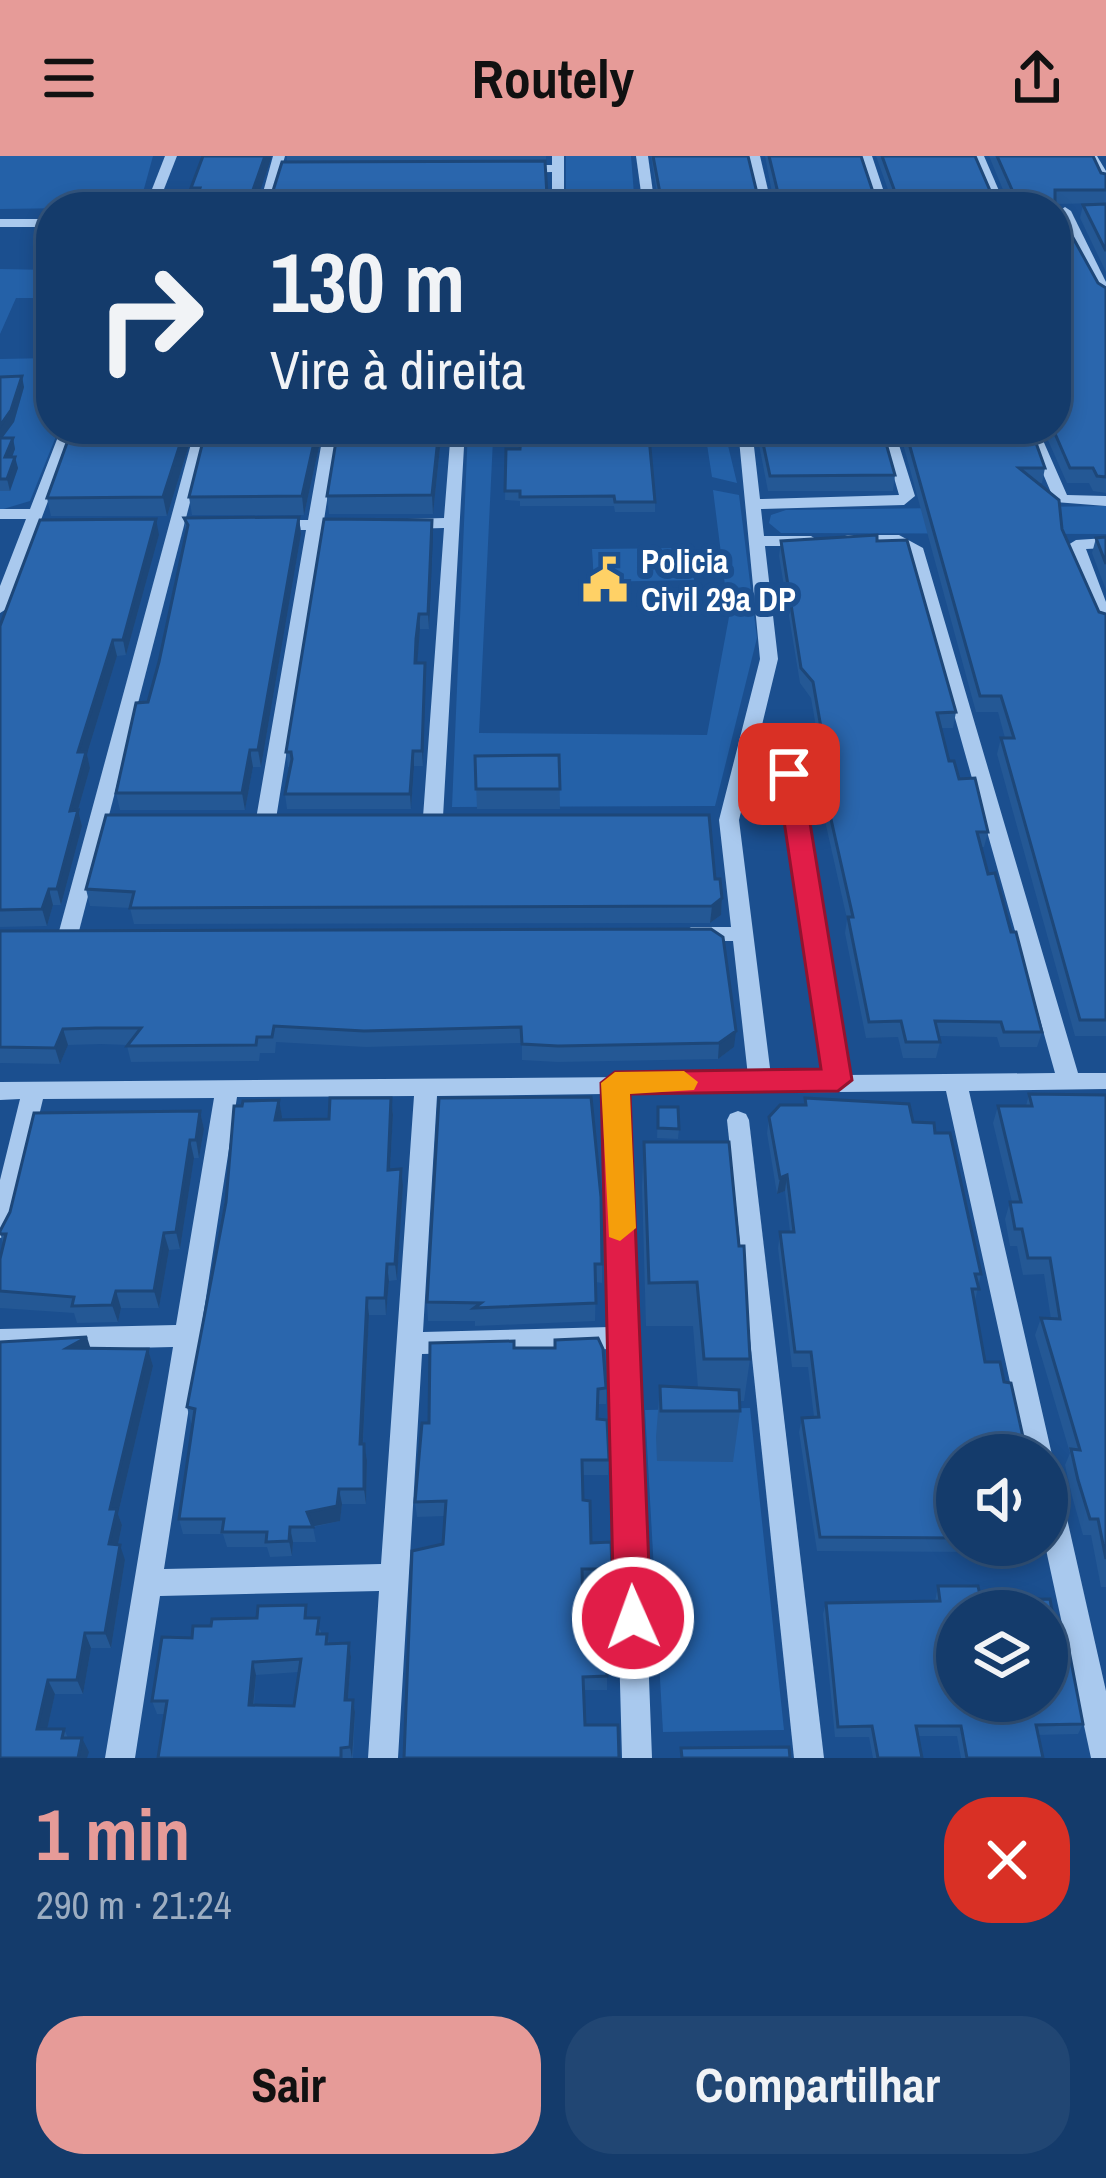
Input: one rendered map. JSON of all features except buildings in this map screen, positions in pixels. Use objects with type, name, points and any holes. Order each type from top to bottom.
[{"type":"street","points":[[157,192],[171,156]]},
{"type":"street","points":[[642,156],[647,192]]},
{"type":"street","points":[[754,156],[762,192]]},
{"type":"street","points":[[866,156],[878,192]]},
{"type":"street","points":[[978,156],[994,192]]},
{"type":"street","points":[[1091,156],[1106,181]]},
{"type":"street","points":[[511,169],[558,162]]},
{"type":"street","points":[[269,192],[277,163],[299,170]]},
{"type":"street","points":[[0,212],[36,212]]},
{"type":"street","points":[[1071,214],[1086,214]]},
{"type":"street","points":[[0,223],[36,223]]},
{"type":"street","points":[[1071,232],[1106,295]]},
{"type":"street","points":[[0,608],[62,444]]},
{"type":"street","points":[[68,935],[198,444]]},
{"type":"street","points":[[266,819],[328,444]]},
{"type":"street","points":[[433,817],[457,444]]},
{"type":"street","points":[[747,444],[770,659],[729,820],[760,1081]]},
{"type":"street","points":[[754,504],[904,500],[908,496],[892,444]]},
{"type":"street","points":[[1037,444],[1061,499],[1106,501]]},
{"type":"street","points":[[0,514],[51,526]]},
{"type":"street","points":[[385,524],[454,523]]},
{"type":"street","points":[[246,526],[362,524]]},
{"type":"street","points":[[156,526],[200,526]]},
{"type":"street","points":[[759,541],[899,540],[915,548],[1069,1081]]},
{"type":"street","points":[[1106,543],[1080,544],[1076,549],[1106,624]]},
{"type":"street","points":[[789,774],[838,1080]]},
{"type":"street","points":[[409,818],[455,818]]},
{"type":"street","points":[[242,819],[290,819]]},
{"type":"street","points":[[706,820],[729,820]]},
{"type":"street","points":[[99,821],[123,821]]},
{"type":"street","points":[[673,934],[742,934]]},
{"type":"street","points":[[0,1091],[1106,1081]]},
{"type":"street","points":[[615,1083],[628,1156],[624,1338],[637,1758]]},
{"type":"street","points":[[956,1083],[1034,1434]]},
{"type":"street","points":[[383,1758],[426,1085]]},
{"type":"street","points":[[120,1758],[226,1088]]},
{"type":"street","points":[[0,1228],[34,1090]]},
{"type":"street","points":[[738,1120],[732,1156],[809,1758]]},
{"type":"street","points":[[0,1340],[184,1336]]},
{"type":"street","points":[[409,1342],[624,1338]]},
{"type":"street","points":[[1063,1566],[1106,1758]]},
{"type":"street","points":[[150,1582],[392,1577]]},
{"type":"shaded area","points":[[0,156],[153,156],[143,192],[36,192],[36,208],[0,209]]},
{"type":"shaded area","points":[[566,156],[631,156],[634,192],[566,192]]},
{"type":"shaded area","points":[[0,269],[36,270],[36,298],[16,298],[0,334]]},
{"type":"shaded area","points":[[36,358],[36,444],[53,444],[30,501],[0,510],[0,359]]},
{"type":"shaded area","points":[[467,444],[493,444],[479,733],[707,735],[729,617],[713,490],[739,495],[757,638],[715,806],[452,807]]},
{"type":"shaded area","points":[[707,444],[728,444],[737,483],[712,477]]},
{"type":"shaded area","points":[[1106,506],[1106,534],[781,533],[769,523],[771,515],[786,510]]},
{"type":"shaded area","points":[[690,548],[694,580],[594,582],[592,549]]},
{"type":"shaded area","points":[[750,1408],[784,1730],[663,1732],[645,1410]]},
{"type":"slow traffic","points":[[620,1228],[615,1083],[684,1082]]},
{"type":"place","name":"Policia Civil 29a DP","points":[[605,580]]},
{"type":"route","points":[[633,1618],[615,1083],[838,1080],[789,774]]}]
